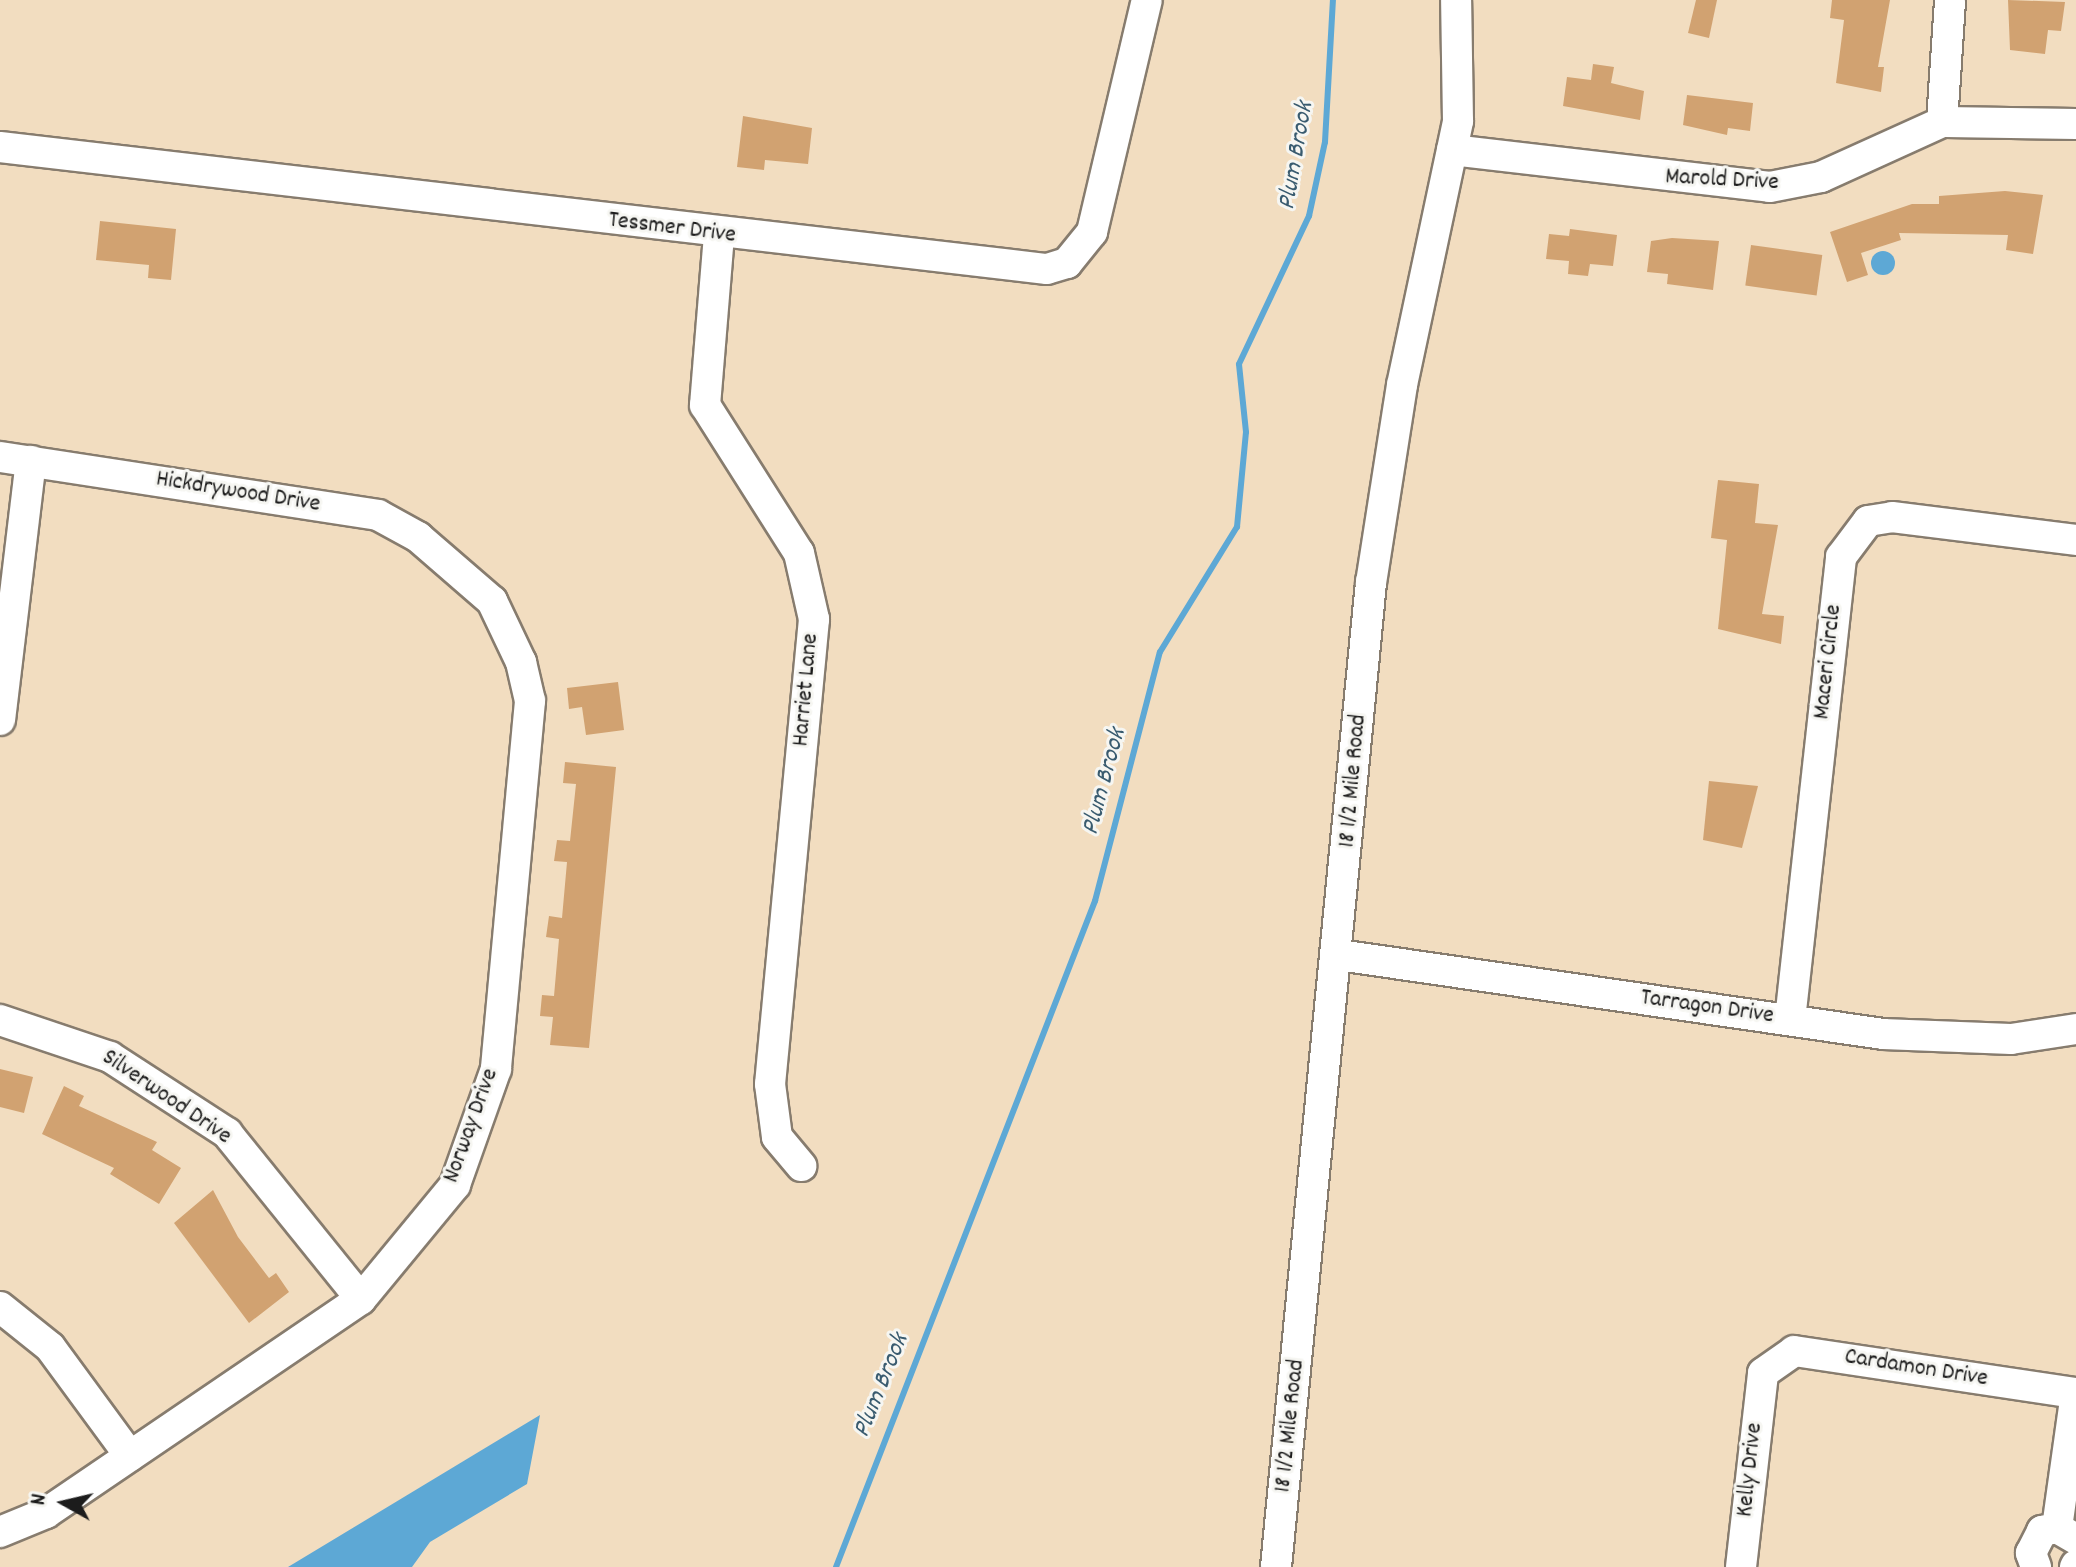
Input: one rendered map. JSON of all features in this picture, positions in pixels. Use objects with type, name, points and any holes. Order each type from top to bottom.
[{"type":"street","name":"Tessmer Drive","points":[[0,147],[719,235],[1024,268],[1067,263],[1092,232],[1147,0]]},
{"type":"street","name":"18 1/2 Mile Road","points":[[1276,1567],[1339,955],[1371,583],[1402,385],[1452,150],[1460,79],[1456,0]]},
{"type":"street","points":[[1942,122],[1950,0]]},
{"type":"street","name":"Marold Drive","points":[[1452,150],[1770,187],[1854,165],[1942,122],[2076,124]]},
{"type":"street","name":"Harriet Lane","points":[[719,235],[705,405],[799,553],[814,619],[770,1084],[777,1137],[801,1166]]},
{"type":"street","name":"Hickdrywood Drive","points":[[0,457],[378,515],[459,570]]},
{"type":"street","points":[[0,720],[31,461]]},
{"type":"street","name":"Maceri Circle","points":[[1790,1020],[1841,557],[1868,521],[1892,517],[2076,540]]},
{"type":"street","name":"Norway Drive","points":[[0,1532],[46,1513],[361,1299],[455,1185],[496,1069],[530,701],[521,662],[492,601],[459,570]]},
{"type":"street","name":"Tarragon Drive","points":[[1339,955],[1790,1020],[1963,1040],[2076,1029]]},
{"type":"street","name":"Silverwood Drive","points":[[0,1020],[110,1057],[227,1133],[361,1299]]},
{"type":"street","points":[[0,1307],[50,1347],[130,1456]]},
{"type":"street","name":"Cardamon Drive","points":[[1763,1373],[1794,1351],[2076,1393]]},
{"type":"street","name":"Kelly Drive","points":[[1741,1567],[1763,1373]]},
{"type":"street","points":[[2036,1567],[2032,1544],[2067,1533],[2076,1393]]},
{"type":"water","points":[[1883,251],[1891,255],[1895,263],[1891,271],[1883,275],[1875,271],[1871,263],[1875,255]]},
{"type":"water","points":[[540,1415],[527,1484],[430,1542],[412,1567],[288,1567]]},
{"type":"building","points":[[1696,0],[1717,0],[1709,38],[1688,33]]},
{"type":"building","points":[[1832,0],[1890,0],[1878,67],[1884,67],[1881,92],[1836,83],[1844,20],[1830,18]]},
{"type":"building","points":[[2008,0],[2065,2],[2061,31],[2048,30],[2045,54],[2010,50]]},
{"type":"building","points":[[1593,64],[1614,67],[1611,83],[1644,91],[1640,120],[1563,106],[1567,77],[1591,80]]},
{"type":"building","points":[[1687,95],[1753,103],[1750,131],[1728,128],[1727,135],[1683,125]]},
{"type":"building","points":[[743,116],[812,128],[808,164],[765,160],[764,170],[737,167]]},
{"type":"building","points":[[2005,191],[2043,195],[2033,254],[2006,250],[2008,235],[1899,233],[1901,240],[1861,253],[1868,275],[1847,282],[1830,232],[1912,204],[1939,204],[1939,196]]},
{"type":"building","points":[[100,221],[176,229],[171,280],[148,278],[149,265],[96,260]]},
{"type":"building","points":[[1570,229],[1617,235],[1613,266],[1590,264],[1588,276],[1568,274],[1569,261],[1546,259],[1549,234],[1569,236]]},
{"type":"building","points":[[1672,238],[1719,241],[1713,290],[1667,284],[1668,274],[1647,272],[1651,241]]},
{"type":"building","points":[[1751,245],[1822,255],[1817,296],[1745,286]]},
{"type":"building","points":[[1718,480],[1759,484],[1755,523],[1778,525],[1762,614],[1784,616],[1781,644],[1718,629],[1727,540],[1711,538]]},
{"type":"building","points":[[618,682],[624,730],[586,735],[582,707],[569,709],[567,688]]},
{"type":"building","points":[[565,762],[616,767],[589,1048],[550,1045],[553,1017],[540,1016],[542,995],[554,996],[559,939],[546,937],[549,916],[562,918],[567,862],[554,861],[557,840],[570,841],[576,784],[563,783]]},
{"type":"building","points":[[1709,781],[1758,786],[1742,848],[1703,840]]},
{"type":"building","points":[[0,1069],[33,1077],[24,1113],[0,1107]]},
{"type":"building","points":[[64,1086],[84,1096],[79,1106],[157,1142],[152,1150],[181,1168],[159,1204],[110,1174],[114,1168],[42,1134]]},
{"type":"building","points":[[213,1190],[238,1237],[269,1278],[276,1273],[289,1292],[249,1323],[174,1223]]},
{"type":"waterway","name":"Plum Brook","points":[[836,1567],[1095,901],[1160,652],[1237,527],[1246,432],[1239,364],[1309,216],[1325,142],[1333,0]]}]
